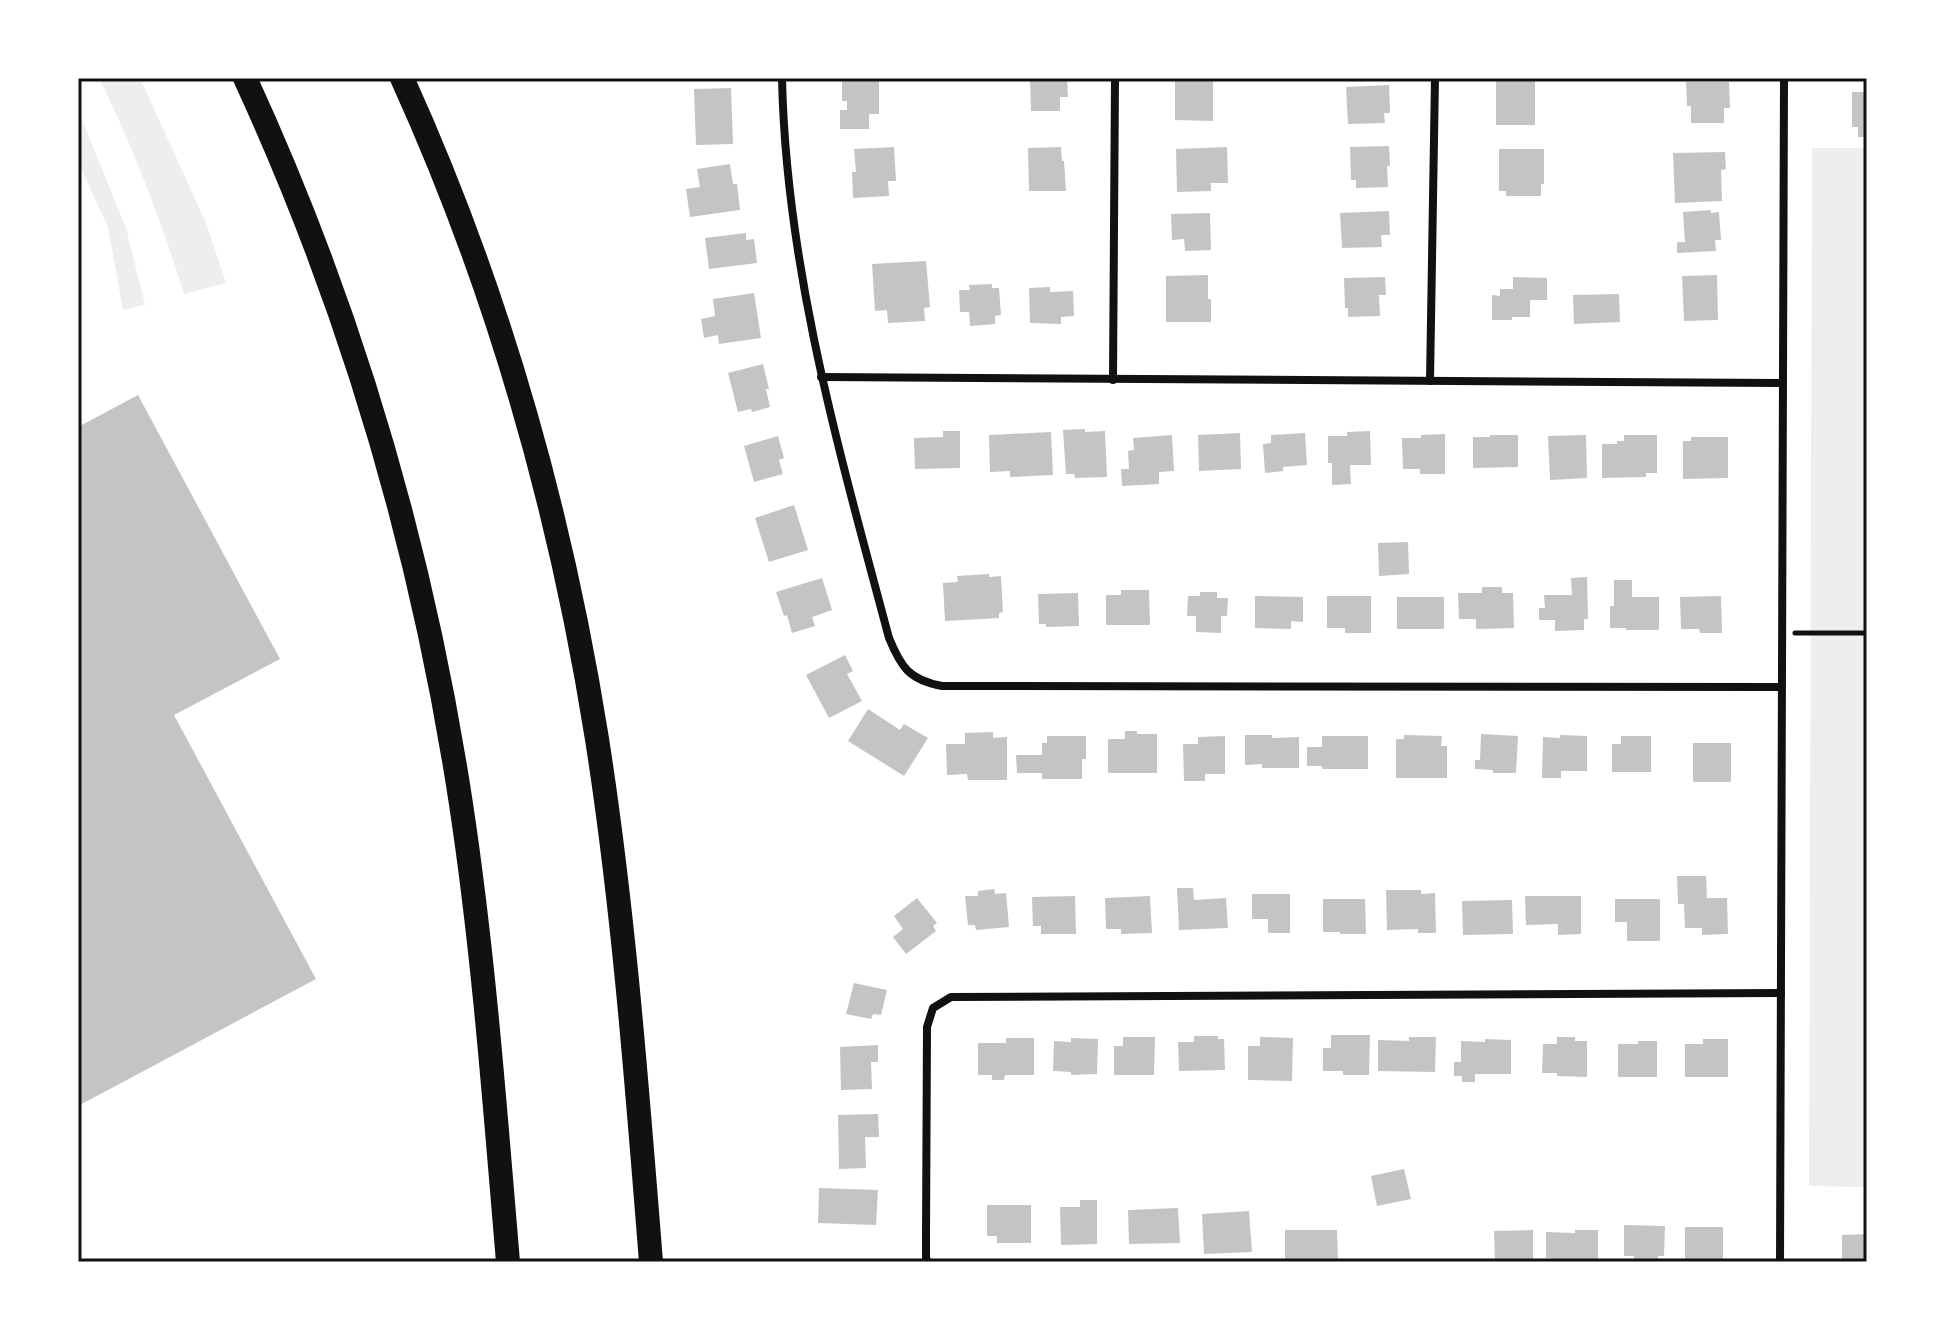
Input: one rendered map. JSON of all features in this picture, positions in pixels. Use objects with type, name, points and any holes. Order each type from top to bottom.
[{"type":"highway","points":[[245,78],[299,205],[351,347],[393,485],[428,627],[456,771],[471,877],[488,1026],[508,1262]]},
{"type":"highway","points":[[402,78],[446,184],[496,320],[527,423],[571,598],[597,740],[615,870],[651,1262]]},
{"type":"street","points":[[782,78],[795,236],[821,377],[889,638],[898,659],[912,677],[942,686],[1782,687]]},
{"type":"street","points":[[1113,380],[1115,78]]},
{"type":"street","points":[[1430,381],[1435,78]]},
{"type":"street","points":[[1780,1262],[1784,78]]},
{"type":"street","points":[[821,377],[1783,383]]},
{"type":"street","points":[[928,1262],[927,1027],[933,1008],[951,997],[1781,993]]},
{"type":"path","points":[[1782,633],[1867,633]]},
{"type":"shaded area","points":[[99,78],[140,78],[206,223],[226,283],[184,294],[146,184]]},
{"type":"shaded area","points":[[78,110],[126,228],[145,305],[123,310],[108,227],[78,162]]},
{"type":"shaded area","points":[[1812,148],[1867,148],[1867,1187],[1809,1186]]},
{"type":"building","points":[[842,78],[879,78],[879,114],[869,114],[869,129],[840,129],[840,110],[847,110],[847,101],[842,101]]},
{"type":"building","points":[[1030,78],[1067,78],[1068,97],[1060,97],[1060,111],[1031,111]]},
{"type":"building","points":[[1175,78],[1213,78],[1213,121],[1175,120]]},
{"type":"building","points":[[1496,81],[1535,81],[1535,125],[1496,125]]},
{"type":"building","points":[[1686,82],[1729,82],[1730,108],[1724,108],[1724,123],[1691,123]]},
{"type":"building","points":[[1389,85],[1390,113],[1384,113],[1385,123],[1348,124],[1346,87]]},
{"type":"building","points":[[731,88],[733,144],[696,145],[694,89]]},
{"type":"building","points":[[1852,92],[1867,92],[1867,137],[1858,137],[1858,127],[1852,127]]},
{"type":"building","points":[[1389,146],[1388,187],[1356,188],[1356,180],[1351,180],[1350,147]]},
{"type":"building","points":[[894,147],[896,181],[888,181],[889,196],[853,198],[852,172],[856,172],[854,149]]},
{"type":"building","points":[[1061,147],[1066,191],[1029,191],[1028,148]]},
{"type":"building","points":[[1227,147],[1228,183],[1211,183],[1211,191],[1177,192],[1176,149]]},
{"type":"building","points":[[1499,149],[1544,149],[1541,196],[1506,196],[1506,191],[1499,191]]},
{"type":"building","points":[[1725,152],[1726,169],[1721,170],[1722,201],[1675,203],[1673,153]]},
{"type":"building","points":[[730,164],[733,184],[737,184],[740,210],[690,217],[686,189],[700,187],[697,169]]},
{"type":"building","points":[[1711,210],[1711,213],[1719,212],[1721,240],[1715,240],[1716,251],[1677,253],[1677,242],[1685,242],[1683,212]]},
{"type":"building","points":[[1389,211],[1390,235],[1381,235],[1382,247],[1342,248],[1340,213]]},
{"type":"building","points":[[1210,213],[1211,250],[1185,251],[1184,239],[1172,240],[1171,214]]},
{"type":"building","points":[[746,233],[746,240],[754,239],[757,263],[709,269],[705,238]]},
{"type":"building","points":[[926,261],[930,307],[924,308],[925,321],[888,323],[887,310],[875,311],[872,264]]},
{"type":"building","points":[[1208,275],[1211,322],[1166,322],[1166,276]]},
{"type":"building","points":[[1717,275],[1718,320],[1684,321],[1682,276]]},
{"type":"building","points":[[1385,277],[1386,295],[1379,295],[1380,316],[1348,317],[1344,278]]},
{"type":"building","points":[[1513,277],[1547,278],[1547,300],[1530,300],[1530,317],[1492,320],[1492,295],[1500,296],[1500,289],[1513,289]]},
{"type":"building","points":[[992,284],[992,288],[999,288],[1001,315],[995,316],[995,324],[970,326],[969,312],[960,312],[959,290],[970,290],[969,285]]},
{"type":"building","points":[[1050,287],[1050,292],[1073,291],[1074,316],[1061,317],[1061,324],[1030,323],[1029,288]]},
{"type":"building","points":[[754,293],[761,338],[719,344],[718,335],[704,338],[701,319],[715,316],[713,299]]},
{"type":"building","points":[[1619,294],[1620,322],[1574,324],[1573,295]]},
{"type":"building","points":[[763,364],[770,407],[738,412],[728,373]]},
{"type":"building","points":[[138,395],[280,659],[174,715],[316,979],[78,1106],[78,499],[81,498],[78,493],[78,427]]},
{"type":"building","points":[[1085,429],[1085,432],[1105,431],[1107,477],[1075,478],[1074,474],[1066,474],[1063,430]]},
{"type":"building","points":[[943,431],[960,431],[960,468],[915,469],[914,438],[943,437]]},
{"type":"building","points":[[1370,431],[1371,465],[1350,465],[1351,484],[1332,485],[1328,436]]},
{"type":"building","points":[[1051,432],[1053,475],[1010,477],[1010,471],[990,472],[989,435]]},
{"type":"building","points":[[1240,433],[1241,469],[1199,471],[1198,435]]},
{"type":"building","points":[[1305,433],[1307,465],[1283,467],[1283,471],[1265,473],[1263,444],[1271,443],[1271,435]]},
{"type":"building","points":[[1445,434],[1445,474],[1420,474],[1420,469],[1403,469],[1402,438]]},
{"type":"building","points":[[1172,435],[1174,471],[1159,472],[1159,484],[1122,486],[1121,469],[1129,469],[1128,451],[1134,450],[1133,438]]},
{"type":"building","points":[[1518,435],[1518,467],[1473,468],[1473,437]]},
{"type":"building","points":[[1586,435],[1587,478],[1550,480],[1548,436]]},
{"type":"building","points":[[1624,435],[1657,435],[1657,473],[1646,473],[1646,477],[1602,478],[1602,444],[1617,444],[1617,441],[1624,441]]},
{"type":"building","points":[[778,436],[784,458],[779,460],[783,474],[754,482],[744,446]]},
{"type":"building","points":[[1691,437],[1728,437],[1728,478],[1683,479],[1683,441],[1691,441]]},
{"type":"building","points":[[794,505],[808,550],[769,562],[755,518]]},
{"type":"building","points":[[1408,542],[1409,574],[1379,576],[1378,543]]},
{"type":"building","points":[[989,574],[989,577],[1001,576],[1003,612],[999,613],[999,618],[945,621],[943,583],[958,582],[957,576]]},
{"type":"building","points":[[1587,577],[1588,619],[1584,619],[1584,630],[1555,631],[1555,620],[1539,620],[1539,608],[1545,608],[1544,595],[1572,595],[1571,578]]},
{"type":"building","points":[[822,578],[832,610],[812,617],[815,626],[792,633],[776,592]]},
{"type":"building","points":[[1614,580],[1632,580],[1632,597],[1659,597],[1659,630],[1610,628]]},
{"type":"building","points":[[1482,587],[1502,587],[1502,593],[1513,593],[1514,628],[1476,629],[1476,619],[1459,619],[1458,593],[1482,593]]},
{"type":"building","points":[[1121,590],[1149,590],[1150,625],[1106,625],[1106,595],[1121,595]]},
{"type":"building","points":[[1200,592],[1217,592],[1217,598],[1228,598],[1227,616],[1221,616],[1221,633],[1196,632],[1196,616],[1187,616],[1188,596],[1200,596]]},
{"type":"building","points":[[1078,593],[1079,626],[1046,627],[1046,624],[1039,624],[1038,594]]},
{"type":"building","points":[[1255,596],[1303,597],[1303,622],[1291,621],[1291,629],[1255,628]]},
{"type":"building","points":[[1327,596],[1371,596],[1371,633],[1345,633],[1345,628],[1327,628]]},
{"type":"building","points":[[1721,596],[1722,633],[1681,629],[1680,597]]},
{"type":"building","points":[[1397,597],[1444,597],[1444,629],[1397,629]]},
{"type":"building","points":[[845,655],[853,671],[847,674],[862,701],[829,718],[806,675]]},
{"type":"building","points":[[868,709],[900,730],[904,724],[928,738],[904,776],[848,741]]},
{"type":"building","points":[[1125,731],[1157,734],[1157,773],[1108,773],[1108,739],[1125,739]]},
{"type":"building","points":[[993,732],[993,738],[1007,737],[1007,780],[968,780],[967,774],[947,775],[946,744],[965,744],[965,733]]},
{"type":"building","points":[[1481,734],[1518,736],[1516,773],[1475,769],[1475,760],[1480,760]]},
{"type":"building","points":[[1245,735],[1299,737],[1299,768],[1245,765]]},
{"type":"building","points":[[1404,735],[1442,736],[1441,746],[1447,746],[1447,778],[1396,778],[1396,739],[1404,739]]},
{"type":"building","points":[[1560,735],[1587,736],[1587,771],[1561,771],[1561,778],[1542,778],[1543,737],[1560,738]]},
{"type":"building","points":[[1047,736],[1086,736],[1082,779],[1042,779],[1042,773],[1017,773],[1016,755],[1042,755],[1042,743],[1047,743]]},
{"type":"building","points":[[1225,736],[1225,774],[1205,774],[1205,781],[1184,781],[1183,744],[1198,744],[1198,737]]},
{"type":"building","points":[[1322,736],[1368,736],[1368,769],[1307,766],[1307,747],[1322,747]]},
{"type":"building","points":[[1621,736],[1651,736],[1651,772],[1612,772],[1612,744],[1621,744]]},
{"type":"building","points":[[1693,743],[1731,743],[1731,782],[1693,782]]},
{"type":"building","points":[[1677,876],[1706,876],[1707,898],[1727,898],[1728,934],[1702,935],[1702,928],[1685,928],[1684,904],[1678,904]]},
{"type":"building","points":[[1177,888],[1193,888],[1194,900],[1226,898],[1228,928],[1179,930]]},
{"type":"building","points":[[994,889],[995,894],[1006,893],[1009,927],[976,930],[975,925],[968,925],[965,896],[978,896],[978,891]]},
{"type":"building","points":[[1386,890],[1435,893],[1436,933],[1418,933],[1418,929],[1387,930]]},
{"type":"building","points":[[1252,894],[1290,894],[1290,933],[1268,933],[1268,919],[1252,919]]},
{"type":"building","points":[[1075,896],[1076,934],[1041,934],[1041,926],[1033,926],[1032,897]]},
{"type":"building","points":[[1150,896],[1152,933],[1121,934],[1121,929],[1106,929],[1105,898]]},
{"type":"building","points":[[1525,896],[1581,896],[1581,934],[1558,935],[1558,924],[1526,925]]},
{"type":"building","points":[[917,898],[937,923],[933,926],[936,931],[906,954],[893,937],[903,929],[894,916]]},
{"type":"building","points":[[1323,899],[1365,899],[1366,934],[1323,932]]},
{"type":"building","points":[[1615,899],[1660,899],[1660,941],[1627,941],[1627,922],[1615,922]]},
{"type":"building","points":[[1512,900],[1513,934],[1463,935],[1462,901]]},
{"type":"building","points":[[854,983],[887,990],[881,1015],[873,1014],[871,1019],[846,1014]]},
{"type":"building","points":[[1331,1035],[1370,1035],[1369,1075],[1323,1071],[1323,1048],[1331,1048]]},
{"type":"building","points":[[1194,1036],[1224,1039],[1225,1070],[1179,1071],[1178,1042],[1194,1042]]},
{"type":"building","points":[[1123,1037],[1155,1037],[1154,1075],[1114,1075],[1114,1046],[1123,1046]]},
{"type":"building","points":[[1260,1037],[1293,1038],[1292,1081],[1248,1080],[1248,1046],[1260,1046]]},
{"type":"building","points":[[1409,1037],[1436,1037],[1435,1072],[1378,1071],[1378,1040],[1409,1041]]},
{"type":"building","points":[[1557,1037],[1587,1041],[1587,1077],[1542,1073],[1543,1044],[1557,1044]]},
{"type":"building","points":[[1006,1038],[1034,1038],[1034,1075],[1005,1075],[1004,1080],[992,1080],[992,1075],[978,1075],[978,1043],[1006,1043]]},
{"type":"building","points":[[1071,1038],[1098,1039],[1097,1074],[1071,1075],[1071,1072],[1053,1071],[1054,1041],[1071,1042]]},
{"type":"building","points":[[1485,1039],[1511,1040],[1511,1074],[1475,1074],[1475,1082],[1462,1082],[1462,1076],[1454,1076],[1454,1062],[1461,1062],[1461,1041],[1485,1042]]},
{"type":"building","points":[[1703,1039],[1728,1039],[1728,1077],[1685,1077],[1685,1044],[1703,1044]]},
{"type":"building","points":[[1638,1041],[1657,1041],[1657,1077],[1618,1077],[1618,1044],[1638,1044]]},
{"type":"building","points":[[878,1045],[878,1062],[871,1062],[872,1089],[841,1090],[840,1047]]},
{"type":"building","points":[[878,1114],[879,1137],[865,1137],[866,1168],[839,1169],[838,1115]]},
{"type":"building","points":[[1404,1169],[1411,1199],[1377,1206],[1371,1176]]},
{"type":"building","points":[[819,1188],[878,1190],[876,1225],[818,1223]]},
{"type":"building","points":[[1080,1200],[1097,1200],[1097,1244],[1061,1245],[1060,1207],[1080,1207]]},
{"type":"building","points":[[987,1205],[1031,1205],[1031,1243],[997,1243],[997,1236],[987,1236]]},
{"type":"building","points":[[1178,1208],[1180,1243],[1129,1244],[1128,1210]]},
{"type":"building","points":[[1249,1211],[1252,1252],[1204,1254],[1202,1214]]},
{"type":"building","points":[[1624,1225],[1665,1226],[1664,1256],[1658,1256],[1658,1262],[1634,1262],[1634,1256],[1624,1256]]},
{"type":"building","points":[[1685,1227],[1723,1227],[1723,1262],[1685,1262]]},
{"type":"building","points":[[1285,1230],[1337,1230],[1338,1260],[1285,1262]]},
{"type":"building","points":[[1533,1230],[1533,1262],[1495,1262],[1494,1231]]},
{"type":"building","points":[[1575,1230],[1598,1230],[1598,1262],[1559,1262],[1559,1259],[1546,1258],[1546,1232],[1575,1233]]},
{"type":"building","points":[[1867,1234],[1867,1262],[1842,1262],[1842,1235]]}]
